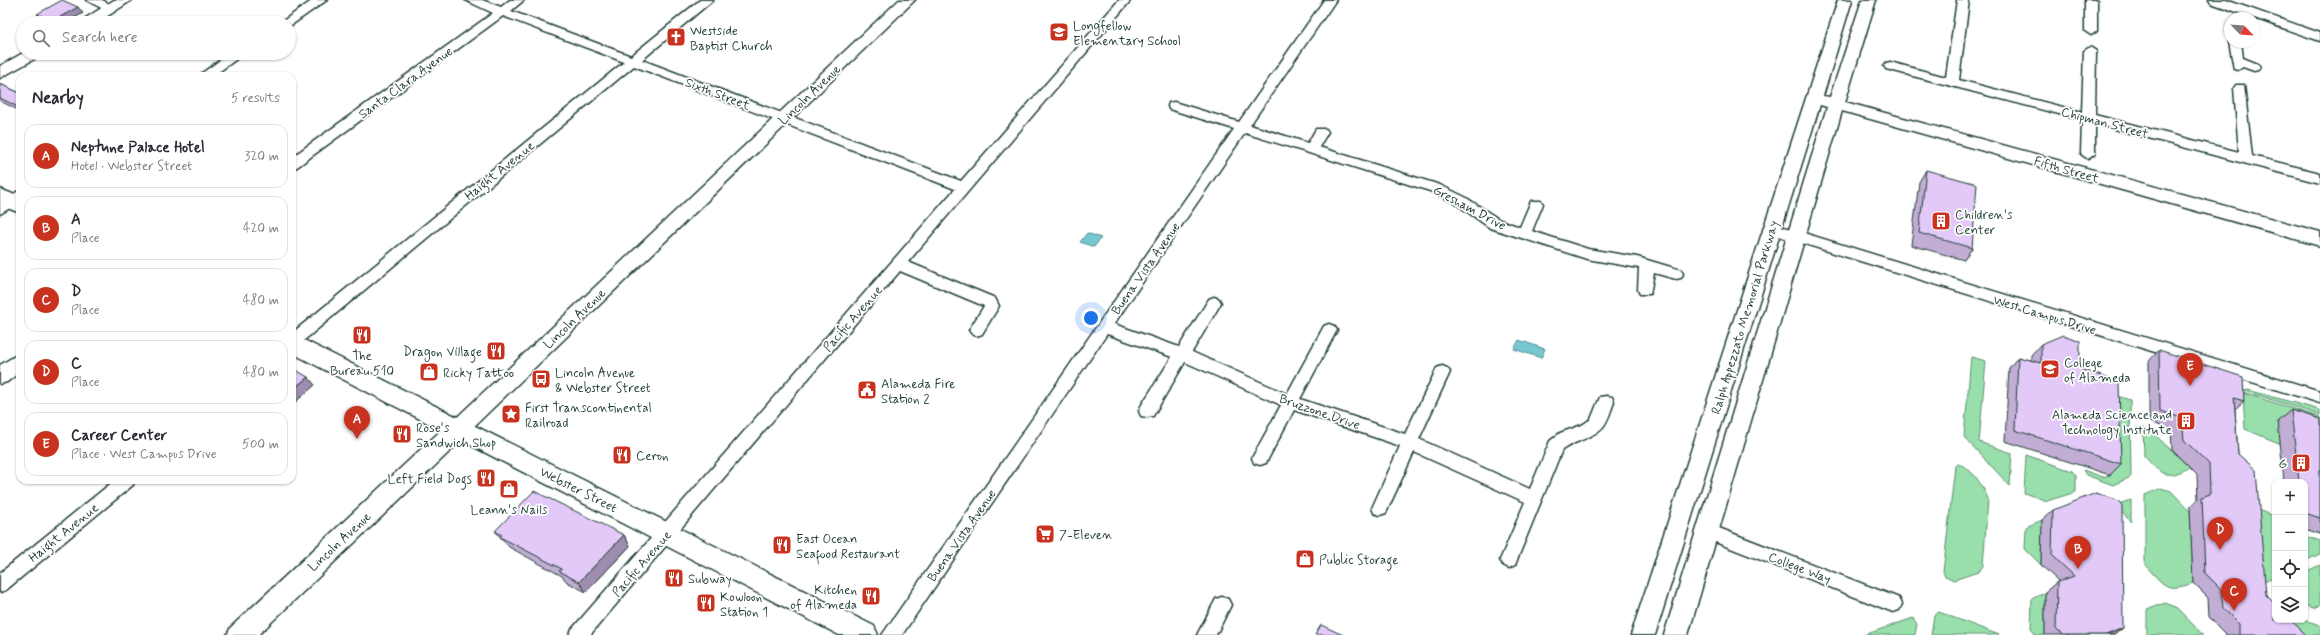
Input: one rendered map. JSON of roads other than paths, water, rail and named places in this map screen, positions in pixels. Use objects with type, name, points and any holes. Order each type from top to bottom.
[{"type":"main road","name":"Webster Street","points":[[296,345],[865,635]]},
{"type":"main road","name":"Lincoln Avenue","points":[[247,633],[459,428]]},
{"type":"street","points":[[92,0],[111,8]]},
{"type":"street","points":[[98,16],[125,0]]},
{"type":"street","points":[[296,17],[322,0]]},
{"type":"street","name":"Sixth Street","points":[[471,0],[633,60],[964,187]]},
{"type":"street","name":"Santa Clara Avenue","points":[[296,161],[518,0]]},
{"type":"street","name":"Haight Avenue","points":[[296,340],[707,0]]},
{"type":"street","name":"Lincoln Avenue","points":[[459,428],[908,0]]},
{"type":"street","name":"Pacific Avenue","points":[[578,635],[1125,0]]},
{"type":"street","name":"Buena Vista Avenue","points":[[891,635],[1330,0]]},
{"type":"street","name":"Ralph Appezzato Memorial Parkway","points":[[1643,635],[1771,228],[1845,0]]},
{"type":"street","name":"Ralph Appezzato Memorial Parkway","points":[[1676,635],[1706,530],[1795,236],[1869,0]]},
{"type":"street","points":[[1952,82],[1963,0]]},
{"type":"street","points":[[2091,0],[2091,31]]},
{"type":"street","points":[[2215,0],[2232,2],[2320,37]]},
{"type":"street","points":[[2232,2],[2233,12]]},
{"type":"street","points":[[2236,48],[2238,63],[2254,67]]},
{"type":"street","points":[[2088,154],[2090,51]]},
{"type":"street","points":[[0,73],[22,60]]},
{"type":"street","points":[[210,72],[228,60]]},
{"type":"street","name":"Chipman Street","points":[[1890,66],[2320,178]]},
{"type":"street","points":[[2240,88],[2246,159]]},
{"type":"street","name":"Fifth Street","points":[[1813,98],[2320,239]]},
{"type":"street","name":"Gresham Drive","points":[[1174,106],[1435,188],[1460,200],[1495,224],[1587,254],[1647,265],[1676,274]]},
{"type":"street","points":[[1311,150],[1321,132]]},
{"type":"street","points":[[1524,233],[1536,204]]},
{"type":"street","name":"West Campus Drive","points":[[1771,228],[2320,398]]},
{"type":"street","points":[[898,264],[990,302],[992,306],[977,330]]},
{"type":"street","points":[[1645,290],[1647,265]]},
{"type":"street","points":[[1147,411],[1214,303]]},
{"type":"street","name":"Bruzzone Drive","points":[[1104,327],[1182,354],[1290,402],[1411,443],[1534,498]]},
{"type":"street","points":[[1260,458],[1329,330]]},
{"type":"street","points":[[0,376],[16,364]]},
{"type":"street","points":[[1380,508],[1411,443],[1442,372]]},
{"type":"street","points":[[1509,560],[1556,446],[1566,438],[1588,430],[1597,424],[1606,402]]},
{"type":"street","name":"Haight Avenue","points":[[0,584],[121,484]]},
{"type":"street","name":"College Way","points":[[1706,530],[1893,604]]},
{"type":"street","points":[[1206,635],[1222,605]]},
{"type":"water","points":[[1087,233],[1101,238],[1094,247],[1080,242]]},
{"type":"water","points":[[1519,340],[1545,349],[1541,358],[1514,349]]},
{"type":"place","name":"Longfellow Elementary School","points":[[1059,32]]},
{"type":"place","name":"Westside Baptist Church","points":[[676,37]]},
{"type":"place","name":"Children's Center","points":[[1941,221]]},
{"type":"place","name":"The Bureau 510","points":[[362,335]]},
{"type":"place","name":"Dragon Village","points":[[496,351]]},
{"type":"place","name":"College of Alameda","points":[[2050,369]]},
{"type":"place","name":"Ricky Tattoo","points":[[429,372]]},
{"type":"place","name":"Lincoln Avenue & Webster Street","points":[[541,379]]},
{"type":"place","name":"Career Center","points":[[2190,386]]},
{"type":"place","name":"Alameda Fire Station 2","points":[[867,390]]},
{"type":"place","name":"First Transcontinental Railroad","points":[[511,414]]},
{"type":"place","name":"Alameda Science and Technology Institute","points":[[2186,421]]},
{"type":"place","name":"Rose's Sandwich Shop","points":[[402,434]]},
{"type":"place","name":"Neptune Palace Hotel","points":[[357,439]]},
{"type":"place","name":"Ceron","points":[[622,455]]},
{"type":"place","name":"G","points":[[2301,463]]},
{"type":"place","name":"Left Field Dogs","points":[[486,478]]},
{"type":"place","name":"Leann's Nails","points":[[509,489]]},
{"type":"place","name":"7-Eleven","points":[[1045,534]]},
{"type":"place","name":"East Ocean Seafood Restaurant","points":[[782,545]]},
{"type":"place","name":"C","points":[[2220,550]]},
{"type":"place","name":"Public Storage","points":[[1305,559]]},
{"type":"place","name":"A","points":[[2078,569]]},
{"type":"place","name":"Subway","points":[[674,578]]},
{"type":"place","name":"Kitchen of Alameda","points":[[871,596]]},
{"type":"place","name":"Kowloon Station 1","points":[[706,603]]},
{"type":"place","name":"D","points":[[2234,611]]}]
